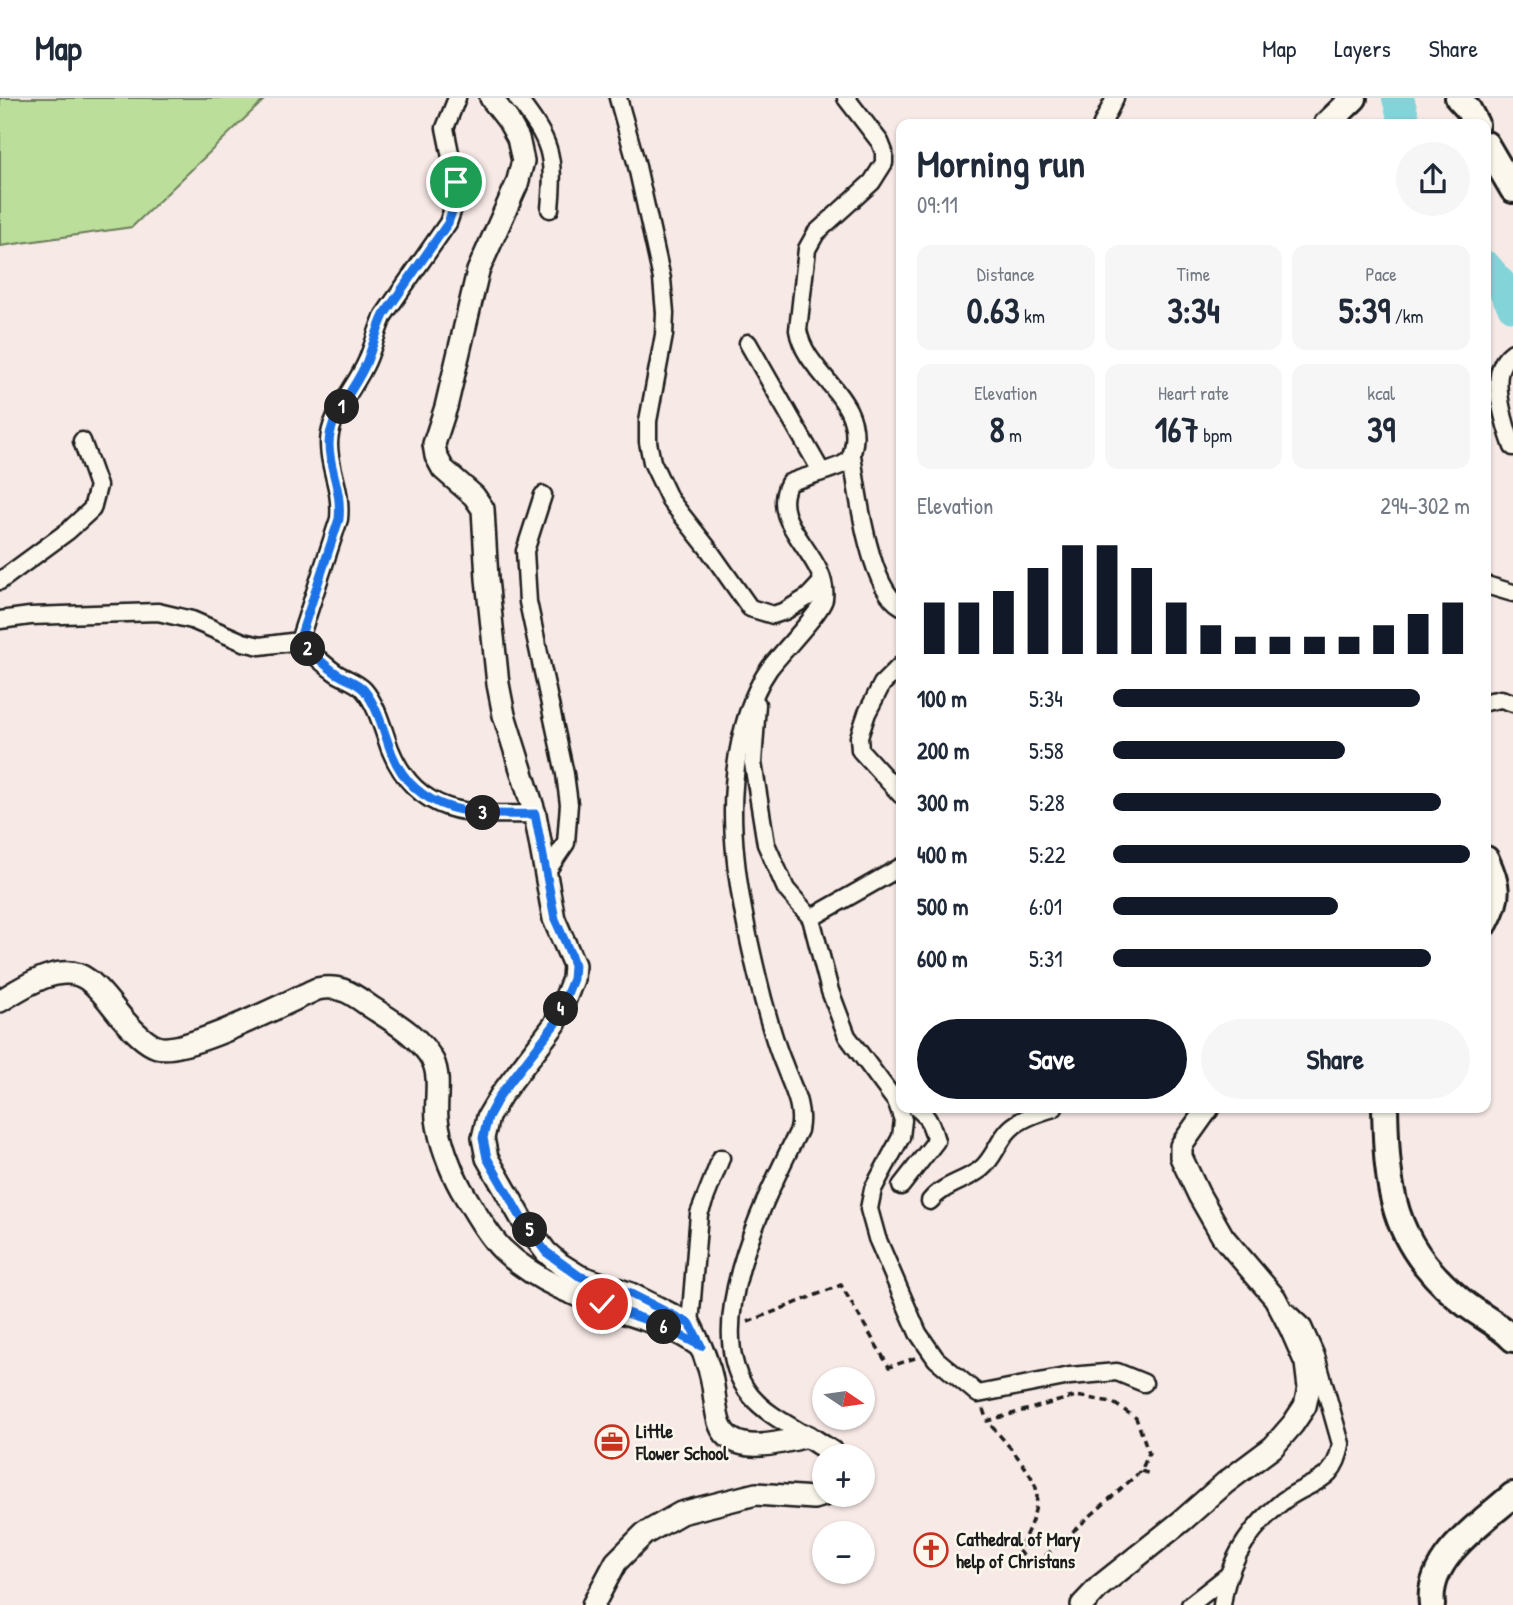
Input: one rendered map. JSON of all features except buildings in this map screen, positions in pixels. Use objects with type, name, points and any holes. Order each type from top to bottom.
[{"type":"highway","points":[[1458,98],[1473,119]]},
{"type":"highway","points":[[1491,153],[1513,190]]},
{"type":"highway","points":[[1491,870],[1496,881],[1496,904],[1491,913]]},
{"type":"highway","points":[[1385,1113],[1386,1147],[1393,1198],[1401,1227],[1418,1258],[1443,1286],[1464,1304],[1513,1339]]},
{"type":"highway","points":[[1432,1605],[1435,1576],[1444,1558],[1513,1495]]},
{"type":"main road","points":[[491,98],[518,138],[523,161],[517,184],[478,271],[446,407],[434,444],[436,456],[443,469],[474,496],[483,509],[486,579],[504,715],[535,814],[555,919],[574,965],[573,979],[555,1024],[500,1095],[488,1117],[483,1138],[487,1158],[523,1221],[546,1252],[560,1264],[579,1276],[631,1294],[690,1324],[712,1374],[720,1426],[729,1437],[747,1445],[771,1446],[807,1436],[818,1444]]},
{"type":"main road","points":[[0,1001],[30,982],[57,974],[75,974],[88,980],[145,1040],[158,1047],[174,1048],[202,1040],[317,989],[333,986],[352,994],[400,1025],[424,1047],[434,1064],[438,1084],[438,1122],[448,1159],[460,1188],[501,1249],[528,1272],[555,1286],[660,1325],[701,1346]]},
{"type":"main road","points":[[1082,1605],[1100,1586],[1273,1447],[1305,1406],[1309,1388],[1306,1363],[1277,1302],[1223,1237],[1181,1157],[1181,1146],[1204,1113]]},
{"type":"main road","points":[[593,1605],[616,1562],[644,1534],[681,1513],[756,1494],[812,1498]]},
{"type":"street","points":[[299,641],[339,519],[341,500],[329,447],[330,433],[364,368],[384,315],[448,223],[454,209],[457,197],[456,182],[444,128],[457,98]]},
{"type":"street","points":[[517,98],[540,130],[551,152],[551,209]]},
{"type":"street","points":[[618,98],[636,162],[662,279],[664,335],[648,421],[652,462],[670,500],[750,608],[773,615],[785,611],[808,597],[822,582]]},
{"type":"street","points":[[846,98],[880,142],[884,163],[872,182],[816,233],[807,249],[798,330],[807,354],[836,390],[851,415],[856,432],[852,455],[861,518],[875,565],[896,603]]},
{"type":"street","points":[[1104,119],[1115,98]]},
{"type":"street","points":[[748,343],[821,471]]},
{"type":"street","points":[[1513,352],[1502,365],[1499,376],[1502,407],[1513,447]]},
{"type":"street","points":[[0,581],[68,531],[92,509],[98,486],[82,441]]},
{"type":"street","points":[[807,1436],[774,1416],[750,1395],[734,1366],[729,1329],[733,1301],[758,1216],[799,1130],[802,1118],[763,998],[749,937],[736,860],[733,811],[736,768],[745,723],[758,691],[768,671],[804,625],[818,612],[824,598],[822,582],[783,510],[782,500],[789,483],[845,464],[852,455]]},
{"type":"street","points":[[543,495],[525,551],[528,602],[569,804],[566,843],[547,871]]},
{"type":"street","points":[[1491,586],[1513,593]]},
{"type":"street","points":[[0,620],[158,612],[192,620],[243,642],[260,646],[299,641],[334,671],[366,691],[397,767],[421,794],[449,807],[484,814],[535,814]]},
{"type":"street","points":[[896,670],[882,684],[867,713],[859,737],[860,750],[896,790]]},
{"type":"street","points":[[758,691],[753,763],[766,844],[786,889],[811,918],[830,991],[847,1036],[896,1102]]},
{"type":"street","points":[[1491,701],[1501,699],[1513,703]]},
{"type":"street","points":[[811,918],[896,870]]},
{"type":"street","points":[[881,1082],[896,1092]]},
{"type":"street","points":[[901,1113],[903,1120],[901,1137],[873,1189],[869,1209],[882,1250],[918,1333],[936,1359],[978,1394],[1070,1376],[1117,1372],[1144,1383]]},
{"type":"street","points":[[901,1186],[936,1141],[924,1113]]},
{"type":"street","points":[[930,1201],[939,1191],[980,1169],[993,1156],[1009,1130],[1042,1113]]},
{"type":"street","points":[[690,1324],[699,1214],[720,1158]]},
{"type":"street","points":[[1222,1605],[1227,1576],[1249,1535],[1283,1502],[1333,1471],[1339,1459],[1341,1444],[1316,1356],[1303,1327],[1277,1302]]},
{"type":"street","points":[[1190,1605],[1227,1576]]},
{"type":"path","points":[[729,1329],[841,1285],[889,1367],[931,1352]]},
{"type":"path","points":[[978,1394],[987,1421],[1022,1462],[1037,1491],[1032,1522],[1018,1551],[1035,1565],[1142,1471],[1149,1453],[1136,1418],[1112,1402],[1076,1396],[987,1421]]},
{"type":"path","points":[[1142,1471],[1150,1474]]},
{"type":"green space","points":[[0,98],[266,98],[132,227],[0,246]]},
{"type":"waterway","points":[[1398,98],[1404,119]]},
{"type":"waterway","points":[[1491,273],[1503,287],[1513,306]]},
{"type":"place","name":"Little Flower School","points":[[612,1442]]},
{"type":"place","name":"Cathedral of Mary help of Christans","points":[[931,1550]]},
{"type":"route","points":[[456,182],[457,197],[448,223],[384,315],[368,359],[330,433],[329,447],[341,500],[339,519],[299,641],[334,671],[366,691],[397,767],[410,785],[421,794],[449,807],[484,814],[535,814],[551,902],[562,939],[574,965],[573,979],[555,1024],[500,1095],[488,1117],[483,1138],[487,1158],[499,1183],[546,1252],[579,1276],[631,1294],[690,1324],[701,1346],[660,1325],[602,1304]]}]
